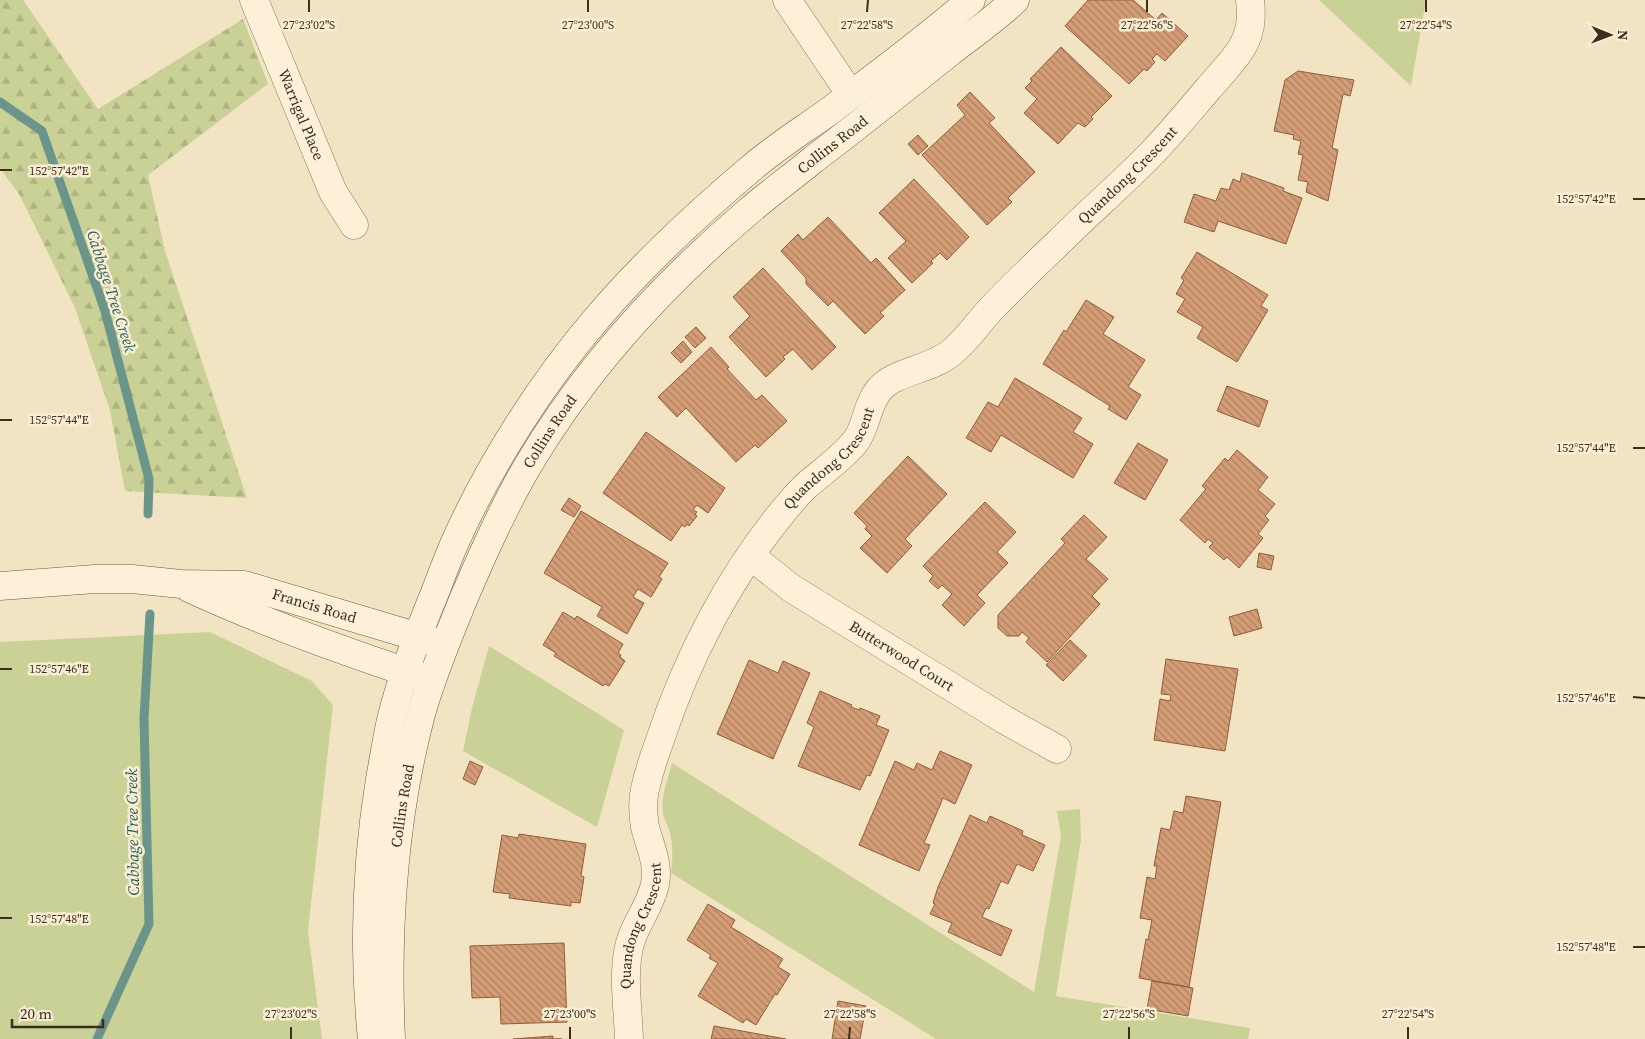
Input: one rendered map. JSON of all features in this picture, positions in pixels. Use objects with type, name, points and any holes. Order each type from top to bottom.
[{"type":"street","name":"Warrigal Place","points":[[254,0],[333,192],[354,225]]},
{"type":"street","points":[[787,0],[851,95]]},
{"type":"street","name":"Collins Road","points":[[372,1039],[368,996],[366,925],[375,813],[388,734],[404,671],[416,636],[455,541],[491,472],[553,375],[596,318],[638,273],[750,169],[851,95],[972,0]]},
{"type":"street","name":"Collins Road","points":[[391,1039],[388,970],[393,873],[413,748],[422,712],[444,645],[495,528],[527,467],[585,381],[665,289],[749,210],[1015,0]]},
{"type":"street","name":"Quandong Crescent","points":[[629,1039],[626,969],[630,943],[655,884],[656,865],[646,830],[643,811],[644,791],[670,710],[690,661],[716,612],[767,532],[806,486],[844,454],[858,439],[870,404],[881,387],[894,378],[933,364],[952,353],[1006,294],[1152,152],[1194,106],[1241,50],[1248,35],[1252,18],[1250,0]]},
{"type":"street","name":"Butterwood Court","points":[[751,556],[791,588],[1005,720],[1057,749]]},
{"type":"street","name":"Francis Road","points":[[0,586],[95,579],[132,579],[181,584],[244,585],[444,645]]},
{"type":"street","name":"Francis Road","points":[[181,584],[237,610],[349,653],[432,680]]},
{"type":"green space","points":[[0,0],[23,0],[98,109],[243,19],[268,84],[148,175],[165,251],[247,498],[125,491],[110,410],[75,308],[19,194],[0,168]]},
{"type":"green space","points":[[1319,0],[1426,0],[1411,86]]},
{"type":"green space","points":[[210,632],[312,681],[333,705],[308,931],[322,1039],[0,1039],[0,642]]},
{"type":"green space","points":[[489,646],[624,730],[597,827],[463,751],[472,708]]},
{"type":"green space","points":[[672,763],[1034,992],[1061,836],[1057,811],[1080,809],[1081,840],[1056,996],[1250,1028],[1248,1039],[936,1039],[671,873],[671,840],[662,808],[663,795]]},
{"type":"building","points":[[1088,0],[1133,0],[1156,20],[1162,13],[1188,36],[1165,61],[1157,54],[1152,59],[1155,62],[1147,71],[1144,69],[1129,84],[1065,26]]},
{"type":"building","points":[[1061,47],[1112,96],[1091,117],[1093,119],[1085,127],[1078,123],[1058,144],[1024,113],[1037,99],[1025,88],[1032,81],[1030,79]]},
{"type":"building","points":[[1298,71],[1354,80],[1350,96],[1343,94],[1332,148],[1338,150],[1328,201],[1306,192],[1308,182],[1298,180],[1303,155],[1298,154],[1301,141],[1293,139],[1294,135],[1274,131],[1285,80]]},
{"type":"building","points":[[970,92],[995,118],[989,123],[1035,172],[1008,198],[1012,202],[987,225],[922,155],[965,115],[957,105]]},
{"type":"building","points":[[918,135],[928,146],[918,155],[908,144]]},
{"type":"building","points":[[1242,173],[1284,188],[1283,191],[1302,198],[1286,244],[1218,221],[1214,232],[1184,222],[1194,194],[1216,201],[1221,188],[1229,190],[1233,179],[1240,182]]},
{"type":"building","points":[[914,179],[969,237],[947,260],[940,253],[931,261],[933,263],[912,283],[888,258],[906,241],[879,213]]},
{"type":"building","points":[[828,217],[871,263],[876,258],[905,290],[880,313],[884,316],[865,334],[833,301],[828,306],[806,284],[806,278],[781,251],[798,234],[803,240]]},
{"type":"building","points":[[1197,252],[1268,295],[1261,306],[1268,310],[1237,362],[1197,338],[1203,327],[1177,312],[1185,299],[1176,294],[1184,280],[1181,278]]},
{"type":"building","points":[[763,268],[836,347],[812,370],[793,349],[783,357],[785,359],[766,377],[729,337],[750,316],[733,297]]},
{"type":"building","points":[[1086,300],[1114,317],[1103,334],[1145,360],[1128,387],[1141,395],[1126,420],[1108,409],[1110,406],[1043,364],[1064,330],[1066,332]]},
{"type":"building","points":[[696,327],[706,338],[695,348],[685,337]]},
{"type":"building","points":[[683,341],[692,352],[681,363],[671,353]]},
{"type":"building","points":[[711,347],[729,367],[727,369],[756,400],[762,395],[787,421],[758,448],[755,445],[736,462],[686,408],[677,417],[658,397]]},
{"type":"building","points":[[1015,378],[1082,418],[1073,432],[1093,444],[1073,478],[1001,435],[991,452],[966,438],[988,402],[998,407]]},
{"type":"building","points":[[1227,386],[1268,401],[1259,427],[1217,411]]},
{"type":"building","points":[[646,432],[725,488],[708,513],[697,505],[693,510],[697,512],[695,514],[697,516],[689,526],[687,524],[685,527],[682,525],[671,541],[603,493]]},
{"type":"building","points":[[1138,443],[1168,460],[1145,500],[1114,483]]},
{"type":"building","points":[[1237,450],[1268,477],[1258,490],[1275,504],[1265,516],[1269,520],[1258,534],[1263,538],[1239,568],[1227,557],[1224,560],[1209,547],[1213,543],[1208,539],[1205,543],[1180,520],[1206,489],[1202,486],[1225,458],[1228,461]]},
{"type":"building","points":[[908,456],[947,494],[905,539],[912,546],[887,573],[860,548],[872,536],[865,529],[867,526],[854,513]]},
{"type":"building","points":[[569,498],[581,506],[574,517],[561,510]]},
{"type":"building","points":[[985,502],[1016,532],[997,552],[1008,563],[977,595],[985,603],[964,626],[942,605],[952,594],[942,585],[938,589],[929,581],[933,576],[923,566]]},
{"type":"building","points":[[581,511],[668,563],[659,577],[662,579],[651,597],[638,589],[633,597],[644,603],[627,634],[597,616],[602,607],[544,573]]},
{"type":"building","points":[[1084,515],[1107,537],[1086,559],[1108,579],[1092,596],[1100,604],[1047,662],[1026,642],[1029,638],[1022,632],[1019,636],[1007,636],[998,628],[998,615],[1065,543],[1061,539]]},
{"type":"building","points":[[1259,553],[1274,556],[1271,570],[1257,567]]},
{"type":"building","points":[[1257,609],[1262,628],[1234,636],[1229,617]]},
{"type":"building","points":[[563,612],[575,619],[577,616],[623,644],[618,653],[625,661],[609,686],[605,684],[603,686],[554,656],[556,653],[543,645]]},
{"type":"building","points":[[1070,640],[1087,656],[1063,681],[1046,665]]},
{"type":"building","points":[[1166,659],[1238,669],[1225,751],[1154,740],[1160,699],[1170,701],[1171,695],[1161,694]]},
{"type":"building","points":[[749,660],[778,673],[783,661],[810,673],[773,759],[717,734]]},
{"type":"building","points":[[820,691],[852,705],[851,707],[859,710],[860,708],[880,716],[876,725],[889,730],[870,776],[867,775],[860,790],[798,766],[814,727],[807,723]]},
{"type":"building","points":[[940,751],[972,765],[955,804],[943,798],[924,843],[930,845],[919,871],[859,845],[895,761],[914,770],[917,763],[932,770]]},
{"type":"building","points":[[470,761],[483,767],[475,785],[463,779]]},
{"type":"building","points":[[1186,796],[1221,802],[1189,987],[1139,978],[1146,939],[1148,940],[1152,920],[1140,918],[1147,877],[1155,879],[1157,866],[1154,866],[1161,828],[1170,830],[1174,811],[1183,813]]},
{"type":"building","points":[[970,815],[987,823],[990,816],[1023,831],[1022,835],[1045,845],[1033,871],[1017,864],[1008,884],[1001,881],[989,909],[986,908],[982,917],[1012,930],[1001,956],[948,932],[952,923],[930,914],[935,904],[933,903],[938,887]]},
{"type":"building","points":[[519,834],[586,844],[581,876],[584,877],[580,903],[571,902],[571,906],[509,898],[510,894],[493,892],[502,835],[518,838]]},
{"type":"building","points":[[708,904],[735,920],[731,927],[783,959],[778,967],[790,974],[756,1025],[746,1019],[743,1023],[698,996],[718,963],[709,958],[711,955],[687,940]]},
{"type":"building","points":[[564,943],[567,1022],[501,1024],[500,997],[472,998],[470,946]]},
{"type":"building","points":[[1152,981],[1193,988],[1188,1016],[1147,1009]]},
{"type":"building","points":[[838,1001],[866,1006],[860,1039],[832,1039]]},
{"type":"building","points":[[714,1026],[786,1039],[711,1039]]},
{"type":"building","points":[[553,1036],[553,1039],[513,1039]]},
{"type":"waterway","name":"Cabbage Tree Creek","points":[[0,102],[42,131],[105,311],[149,479],[148,514]]},
{"type":"waterway","name":"Cabbage Tree Creek","points":[[97,1039],[149,924],[144,719],[150,614]]}]
